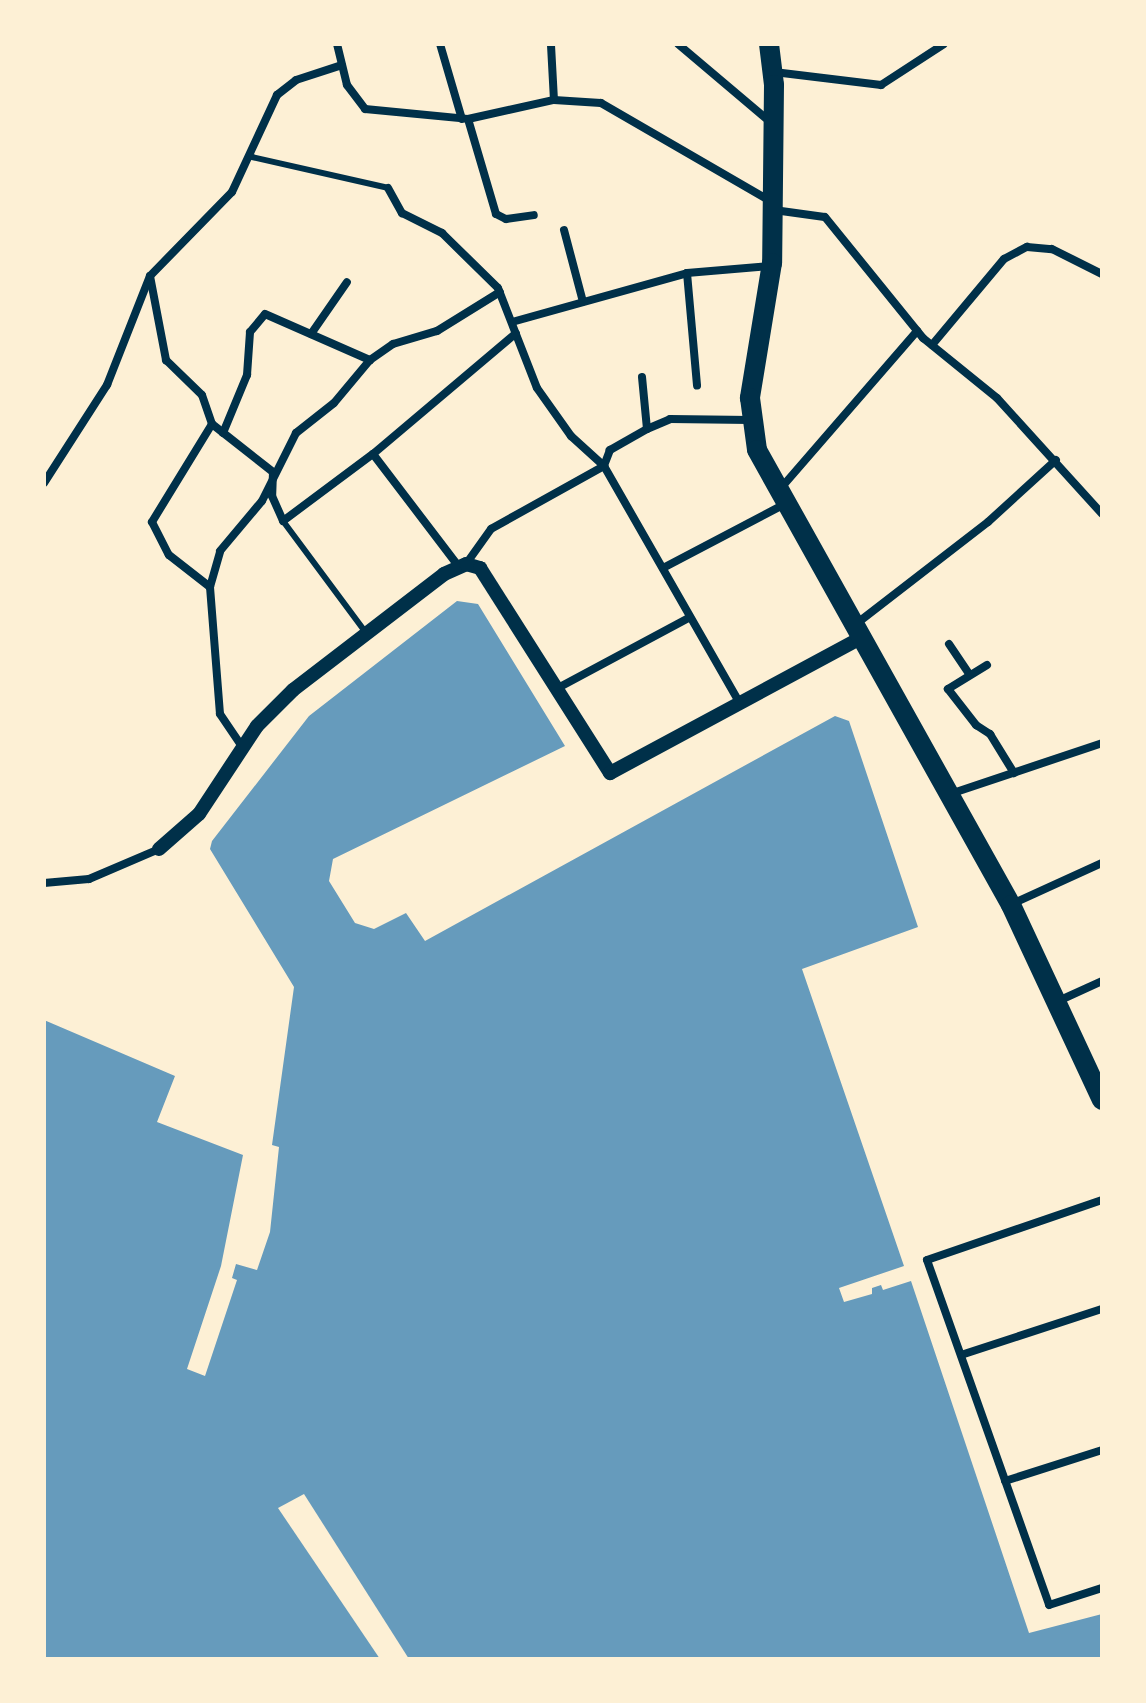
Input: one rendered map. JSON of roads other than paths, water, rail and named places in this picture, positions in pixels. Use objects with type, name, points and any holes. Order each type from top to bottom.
[{"type":"main road","points":[[769,44],[773,72],[773,206],[771,266],[750,420],[757,450],[1011,905],[1102,1100]]},
{"type":"street","points":[[337,44],[347,85],[365,109],[465,119],[554,100],[601,103],[773,206],[825,217],[917,331],[997,398],[1102,514]]},
{"type":"street","points":[[440,44],[496,214],[506,219],[534,215]]},
{"type":"street","points":[[678,44],[774,125]]},
{"type":"street","points":[[773,72],[881,85],[944,44]]},
{"type":"street","points":[[551,45],[554,100]]},
{"type":"street","points":[[44,483],[107,385],[150,276],[232,192],[252,157],[266,112],[277,95],[296,80],[342,65]]},
{"type":"street","points":[[388,188],[402,213],[442,233],[500,292],[537,388],[571,436],[604,466],[740,703]]},
{"type":"street","points":[[564,230],[583,302]]},
{"type":"street","points":[[932,345],[1004,259],[1027,247],[1052,249],[1102,274]]},
{"type":"street","points":[[512,322],[687,273],[771,266]]},
{"type":"street","points":[[687,273],[697,386]]},
{"type":"street","points":[[150,276],[166,360],[202,395],[212,424],[273,472]]},
{"type":"street","points":[[311,334],[347,282]]},
{"type":"street","points":[[243,748],[220,714],[210,587],[220,551],[262,501],[273,472],[296,433],[334,403],[370,360],[393,344],[437,331],[500,292]]},
{"type":"street","points":[[223,433],[247,375],[250,332],[265,314],[370,360]]},
{"type":"street","points":[[663,568],[782,497],[917,331]]},
{"type":"street","points":[[273,472],[272,496],[283,521],[373,454],[516,333]]},
{"type":"street","points":[[642,377],[647,429]]},
{"type":"street","points":[[44,883],[89,879],[159,849],[199,814],[243,748],[293,690],[462,566],[491,529],[604,466],[610,450],[670,419],[750,420]]},
{"type":"street","points":[[210,587],[169,555],[152,522],[212,424]]},
{"type":"street","points":[[373,454],[462,566],[480,568],[610,773],[740,703],[858,632],[1056,460]]},
{"type":"street","points":[[556,689],[690,617]]},
{"type":"street","points":[[949,644],[970,675]]},
{"type":"street","points":[[987,665],[948,689],[976,725],[990,734],[1014,773]]},
{"type":"street","points":[[949,794],[1102,743]]},
{"type":"street","points":[[1011,905],[1102,863]]},
{"type":"street","points":[[1056,1002],[1102,981]]},
{"type":"street","points":[[1102,1200],[927,1260],[1049,1605],[1102,1588]]},
{"type":"street","points":[[961,1355],[1102,1309]]},
{"type":"street","points":[[1005,1481],[1102,1450]]},
{"type":"lane","points":[[252,157],[388,188]]},
{"type":"lane","points":[[283,521],[367,634]]},
{"type":"water","points":[[457,601],[478,604],[565,746],[333,859],[329,881],[355,923],[374,929],[406,913],[425,941],[835,716],[849,721],[918,927],[802,969],[904,1266],[839,1288],[844,1302],[872,1294],[872,1288],[881,1285],[883,1290],[911,1281],[1029,1633],[1102,1614],[1102,1659],[44,1659],[44,1020],[175,1076],[157,1122],[243,1155],[221,1266],[187,1369],[205,1376],[237,1280],[232,1278],[236,1264],[257,1270],[270,1232],[279,1147],[272,1145],[294,987],[210,849],[212,841],[309,716]]}]
